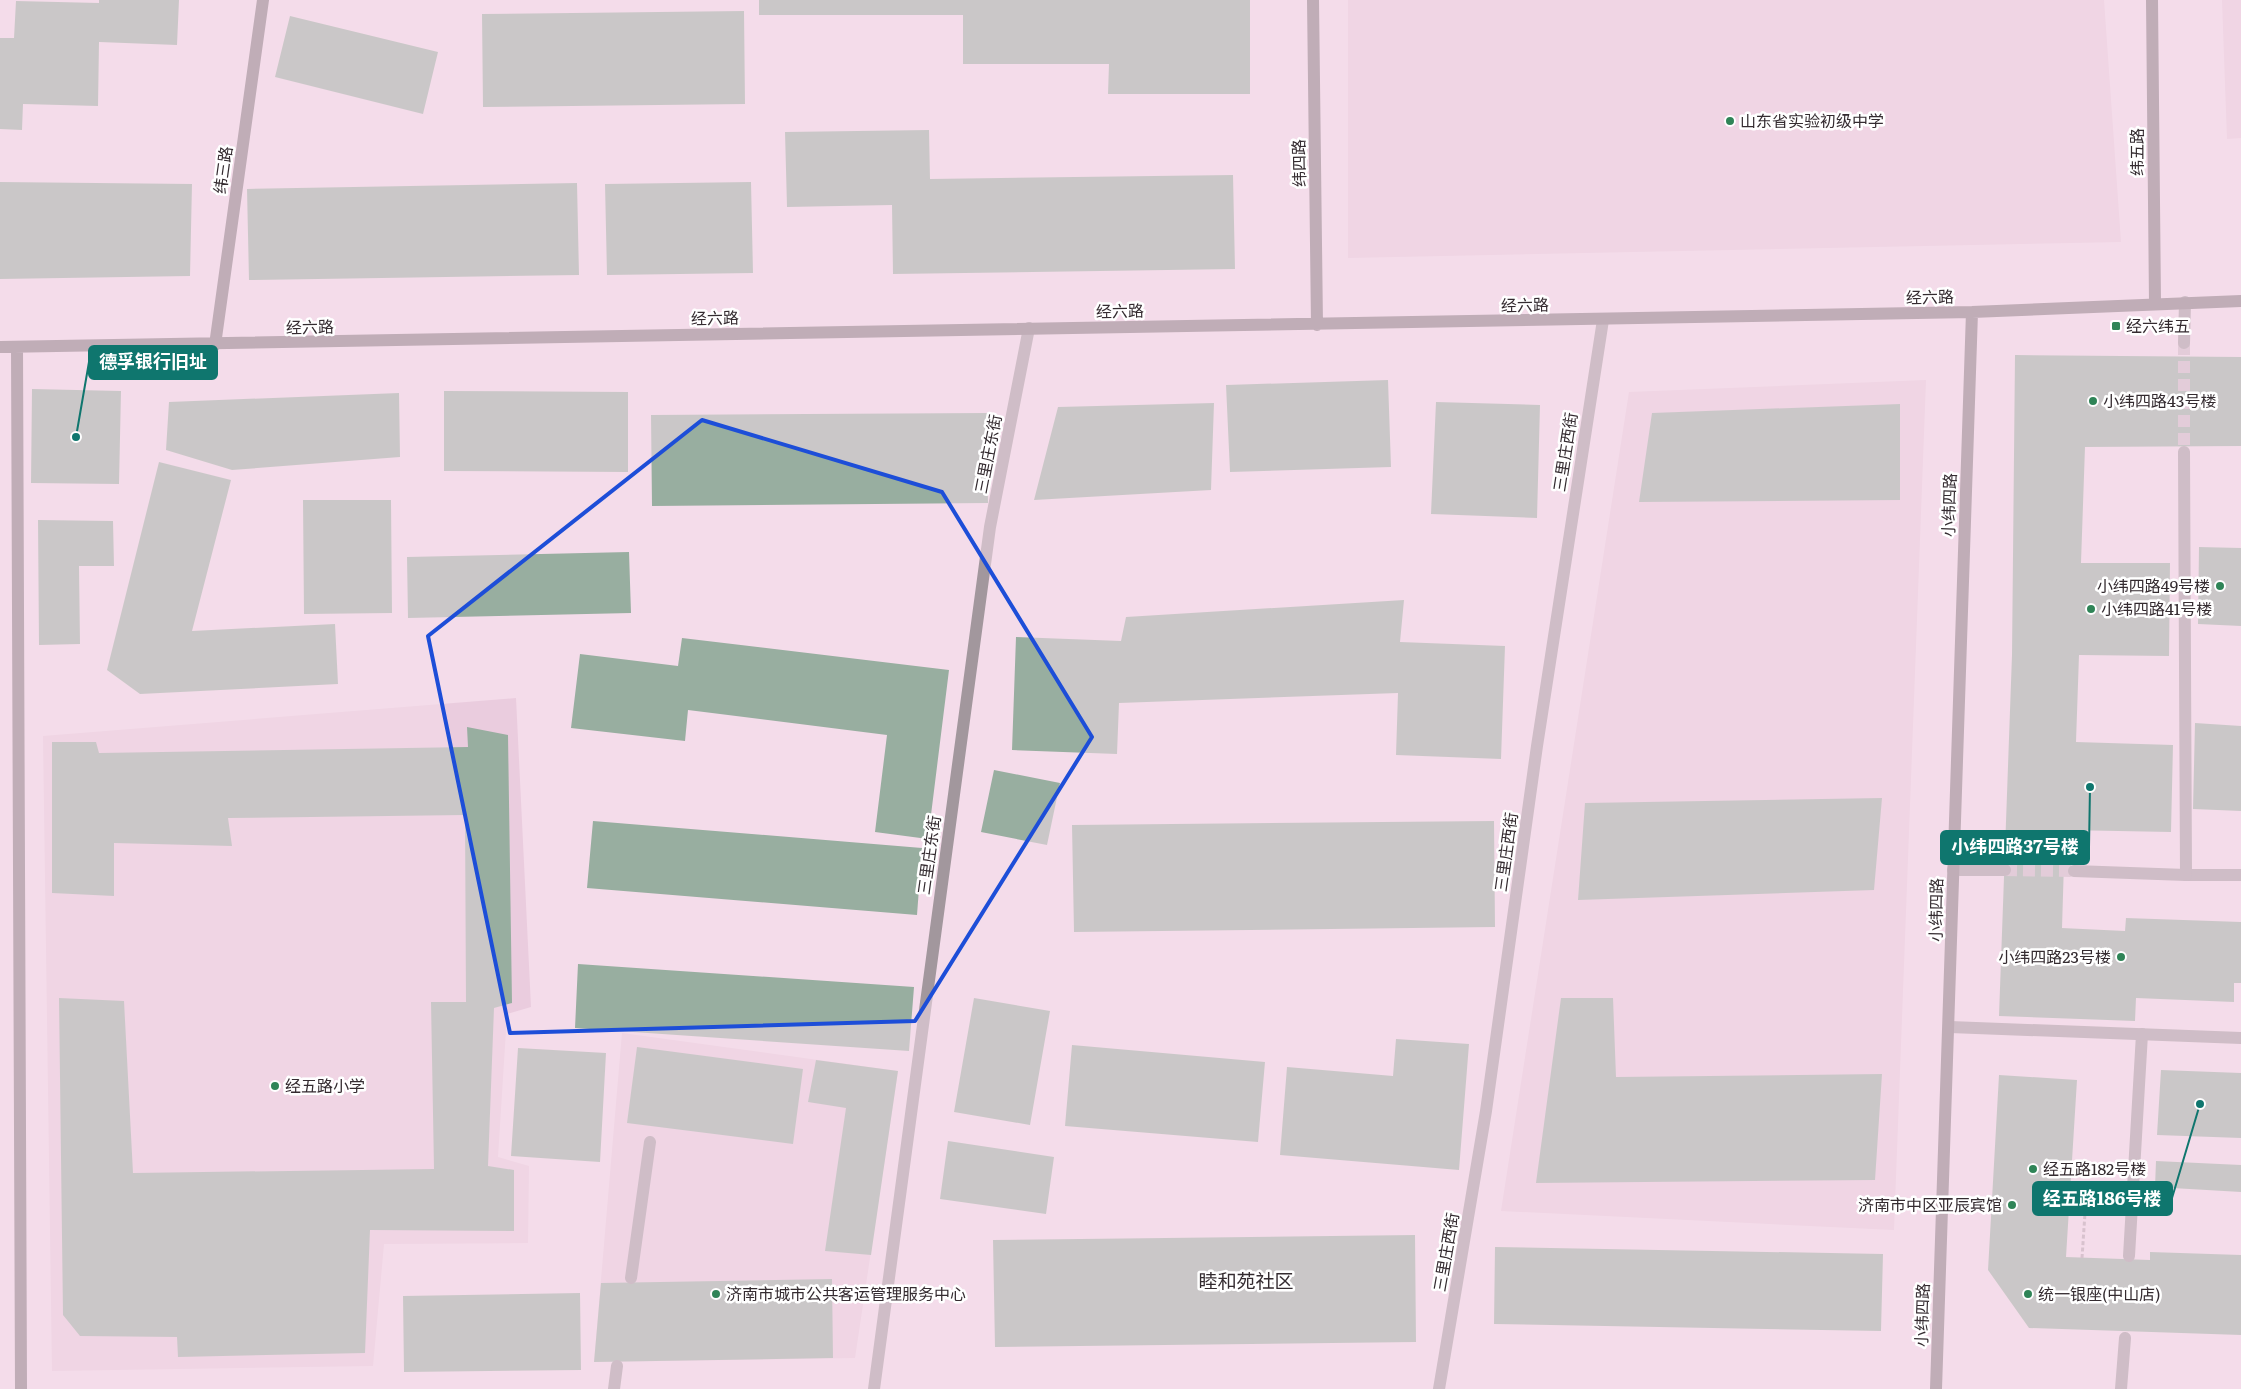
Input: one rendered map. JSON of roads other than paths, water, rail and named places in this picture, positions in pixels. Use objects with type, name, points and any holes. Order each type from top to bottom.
[{"type":"street","name":"纬三路","points":[[216,345],[263,0]]},
{"type":"street","name":"纬四路","points":[[1313,0],[1317,325]]},
{"type":"street","name":"纬五路","points":[[2152,0],[2155,303]]},
{"type":"street","name":"经六路","points":[[0,347],[216,345],[1029,328],[1603,320],[1972,312],[2155,303],[2241,301]]},
{"type":"street","points":[[2184,343],[2185,302]]},
{"type":"street","name":"小纬四路","points":[[1936,1389],[1950,1027],[1972,312]]},
{"type":"street","name":"三里庄西街","points":[[1439,1389],[1486,1111],[1537,746],[1603,320]]},
{"type":"street","name":"三里庄东街","points":[[874,1389],[990,527],[1029,328]]},
{"type":"street","points":[[17,347],[20,1389]]},
{"type":"street","points":[[2184,452],[2186,875]]},
{"type":"street","points":[[1954,870],[2004,870]]},
{"type":"street","points":[[2074,871],[2241,875]]},
{"type":"street","points":[[1950,1027],[2241,1038]]},
{"type":"street","points":[[2129,1256],[2142,1034]]},
{"type":"street","points":[[631,1278],[650,1142]]},
{"type":"street","points":[[2121,1389],[2125,1338]]},
{"type":"street","points":[[614,1389],[617,1366]]},
{"type":"tunnel","points":[[2184,343],[2184,452]]},
{"type":"tunnel","points":[[2005,870],[2074,871]]},
{"type":"place","name":"山东省实验初级中学","points":[[1730,121]]},
{"type":"place","name":"经六纬五","points":[[2116,326]]},
{"type":"place","name":"小纬四路43号楼","points":[[2093,401]]},
{"type":"place","name":"德孚银行旧址","points":[[76,437]]},
{"type":"place","name":"小纬四路49号楼","points":[[2220,586]]},
{"type":"place","name":"小纬四路41号楼","points":[[2091,609]]},
{"type":"place","name":"小纬四路37号楼","points":[[2090,787]]},
{"type":"place","name":"小纬四路23号楼","points":[[2121,957]]},
{"type":"place","name":"经五路小学","points":[[275,1086]]},
{"type":"place","name":"经五路186号楼","points":[[2200,1104]]},
{"type":"place","name":"经五路182号楼","points":[[2033,1169]]},
{"type":"place","name":"济南市中区亚辰宾馆","points":[[2012,1205]]},
{"type":"place","name":"济南市城市公共客运管理服务中心","points":[[716,1294]]},
{"type":"place","name":"统一银座(中山店)","points":[[2028,1294]]},
{"type":"district","name":"睦和苑社区","points":[[1246,1281]]}]
